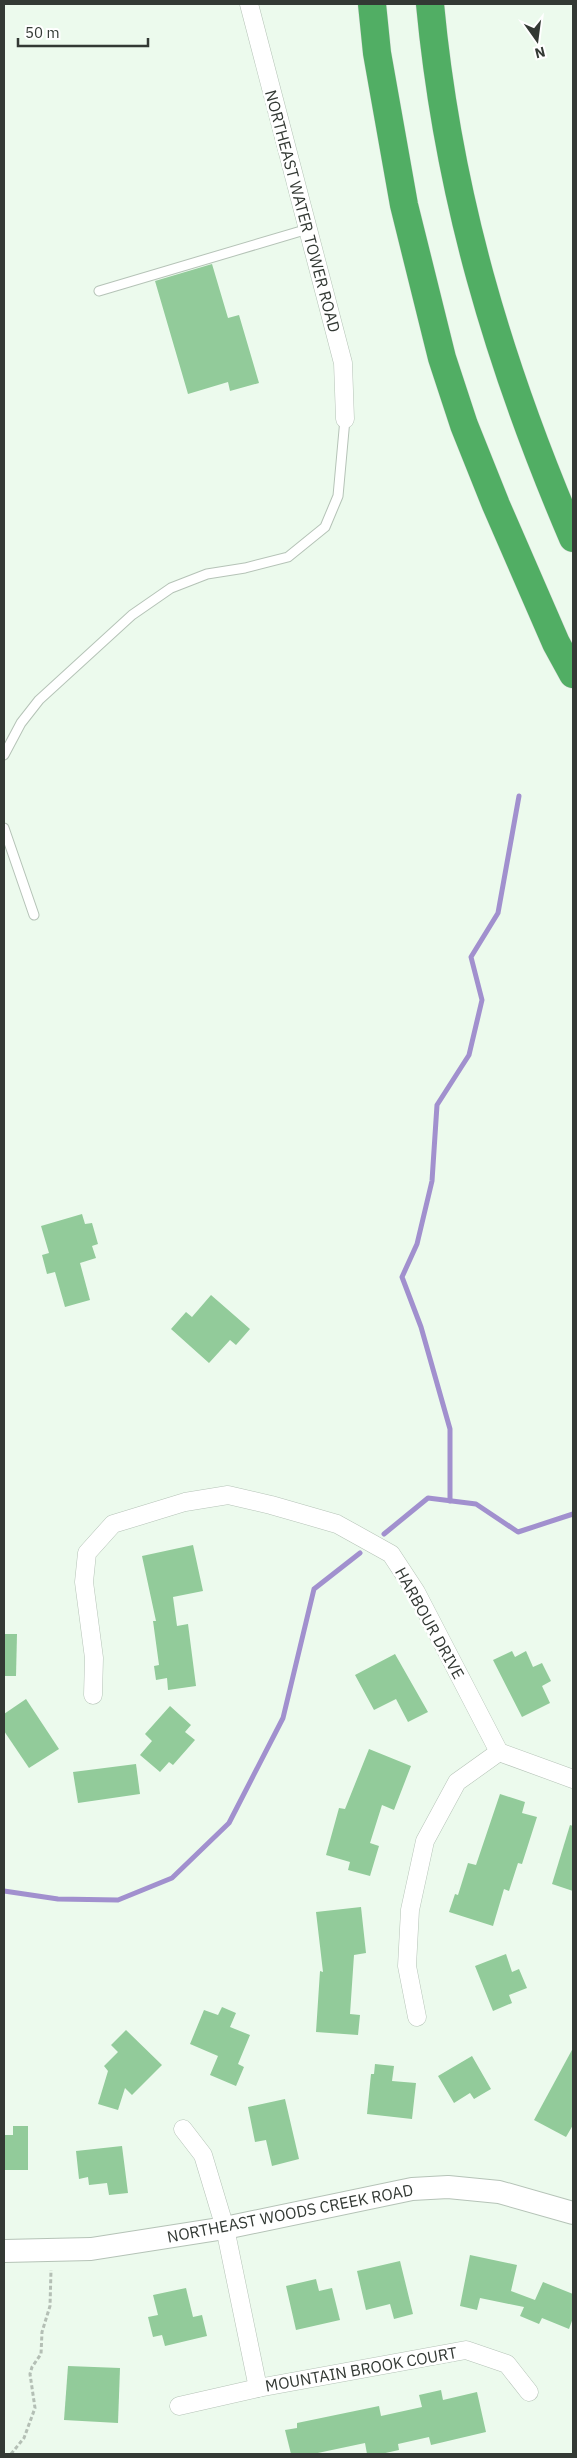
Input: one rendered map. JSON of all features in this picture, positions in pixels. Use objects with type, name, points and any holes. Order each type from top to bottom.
[{"type":"highway","points":[[372,4],[377,53],[404,205],[442,358],[464,425],[496,505],[556,643],[573,674]]},
{"type":"highway","points":[[430,4],[442,105],[455,177],[488,309],[519,402],[573,538]]},
{"type":"street","name":"NORTHEAST WATER TOWER ROAD","points":[[249,4],[343,363],[345,419]]},
{"type":"street","name":"HARBOUR DRIVE","points":[[94,1695],[94,1658],[84,1582],[87,1553],[113,1524],[185,1502],[228,1495],[337,1524],[391,1554],[416,1592],[499,1752]]},
{"type":"street","points":[[417,2018],[407,1966],[410,1910],[425,1841],[457,1782],[499,1752],[573,1779]]},
{"type":"street","points":[[183,2129],[203,2155],[225,2228],[258,2388]]},
{"type":"street","name":"NORTHEAST WOODS CREEK ROAD","points":[[4,2251],[91,2249],[225,2228],[412,2189],[448,2188],[499,2192],[573,2213]]},
{"type":"street","name":"MOUNTAIN BROOK COURT","points":[[179,2406],[258,2388],[466,2350],[507,2364],[529,2392]]},
{"type":"lane","points":[[99,291],[308,229]]},
{"type":"lane","points":[[4,755],[21,723],[39,700],[132,615],[171,588],[207,574],[245,568],[288,557],[324,527],[338,496],[345,419]]},
{"type":"lane","points":[[4,828],[34,916]]},
{"type":"path","points":[[11,2454],[24,2438],[35,2408],[30,2374],[32,2367],[41,2354],[42,2332],[50,2306],[51,2270]]},
{"type":"building","points":[[212,264],[228,318],[239,315],[259,383],[230,391],[228,382],[188,394],[155,281]]},
{"type":"building","points":[[82,1214],[85,1224],[92,1223],[98,1244],[92,1246],[96,1258],[80,1263],[90,1300],[65,1307],[55,1272],[47,1274],[42,1255],[49,1253],[41,1226]]},
{"type":"building","points":[[211,1295],[250,1329],[236,1345],[230,1340],[209,1363],[171,1329],[186,1312],[192,1317]]},
{"type":"building","points":[[193,1545],[203,1591],[173,1597],[177,1626],[188,1624],[196,1686],[168,1690],[167,1678],[156,1680],[154,1666],[159,1665],[153,1621],[156,1621],[142,1556]]},
{"type":"building","points":[[4,1634],[17,1634],[16,1676],[4,1676]]},
{"type":"building","points":[[512,1651],[515,1657],[526,1651],[533,1667],[542,1663],[551,1681],[542,1686],[550,1703],[522,1717],[493,1660]]},
{"type":"building","points":[[395,1654],[428,1712],[408,1722],[396,1699],[374,1710],[355,1675]]},
{"type":"building","points":[[26,1699],[59,1749],[29,1768],[4,1731],[4,1714]]},
{"type":"building","points":[[170,1706],[191,1725],[185,1732],[195,1740],[173,1765],[169,1762],[160,1772],[140,1755],[152,1741],[145,1734]]},
{"type":"building","points":[[369,1749],[411,1766],[394,1810],[382,1805],[370,1843],[379,1846],[370,1876],[348,1870],[350,1862],[326,1855],[339,1808],[345,1809]]},
{"type":"building","points":[[136,1764],[140,1794],[78,1803],[73,1772]]},
{"type":"building","points":[[500,1794],[525,1802],[522,1813],[537,1817],[522,1864],[518,1863],[509,1891],[504,1889],[493,1926],[449,1912],[455,1894],[458,1895],[468,1863],[476,1865]]},
{"type":"building","points":[[570,1825],[573,1826],[573,1891],[552,1884]]},
{"type":"building","points":[[361,1907],[366,1953],[354,1955],[350,2014],[360,2015],[358,2035],[316,2032],[320,1971],[323,1972],[316,1912]]},
{"type":"building","points":[[506,1954],[512,1972],[519,1969],[527,1988],[509,1995],[512,2003],[493,2011],[475,1966]]},
{"type":"building","points":[[222,2007],[236,2013],[230,2027],[250,2035],[238,2064],[244,2067],[236,2086],[210,2075],[218,2056],[190,2044],[204,2010],[218,2015]]},
{"type":"building","points":[[126,2030],[162,2065],[132,2095],[125,2088],[118,2110],[98,2104],[108,2071],[104,2066],[118,2052],[111,2045]]},
{"type":"building","points":[[573,2048],[573,2125],[566,2137],[534,2120]]},
{"type":"building","points":[[472,2056],[491,2089],[474,2099],[470,2093],[454,2103],[438,2076]]},
{"type":"building","points":[[375,2064],[394,2066],[392,2081],[416,2083],[412,2119],[367,2114],[371,2074],[374,2074]]},
{"type":"building","points":[[285,2099],[299,2159],[272,2166],[266,2140],[255,2142],[248,2107]]},
{"type":"building","points":[[13,2126],[28,2126],[28,2170],[4,2170],[4,2135],[13,2135]]},
{"type":"building","points":[[122,2146],[128,2193],[109,2195],[107,2183],[89,2185],[88,2177],[79,2179],[76,2151]]},
{"type":"building","points":[[470,2255],[517,2265],[511,2291],[535,2300],[543,2282],[573,2294],[573,2318],[569,2329],[542,2318],[539,2324],[520,2316],[524,2307],[480,2298],[477,2310],[460,2306]]},
{"type":"building","points":[[400,2261],[413,2314],[394,2319],[390,2304],[366,2310],[357,2271]]},
{"type":"building","points":[[316,2279],[319,2291],[332,2288],[340,2320],[296,2330],[286,2286]]},
{"type":"building","points":[[186,2288],[193,2317],[202,2315],[207,2336],[165,2346],[162,2335],[153,2337],[148,2317],[158,2315],[153,2295]]},
{"type":"building","points":[[68,2366],[120,2368],[118,2423],[64,2420]]},
{"type":"building","points":[[441,2390],[443,2400],[477,2392],[486,2432],[431,2445],[429,2437],[398,2444],[399,2450],[381,2454],[367,2454],[365,2443],[313,2454],[291,2454],[285,2430],[297,2428],[297,2423],[379,2406],[381,2416],[422,2407],[419,2395]]},
{"type":"waterway","points":[[450,1501],[450,1429],[421,1327],[402,1277],[417,1244],[432,1181],[437,1105],[469,1055],[482,1000],[471,957],[498,913],[519,796]]},
{"type":"waterway","points":[[384,1534],[428,1498],[476,1504],[518,1532],[573,1514]]},
{"type":"waterway","points":[[4,1891],[58,1899],[118,1900],[172,1878],[229,1823],[283,1718],[314,1589],[360,1553]]}]
